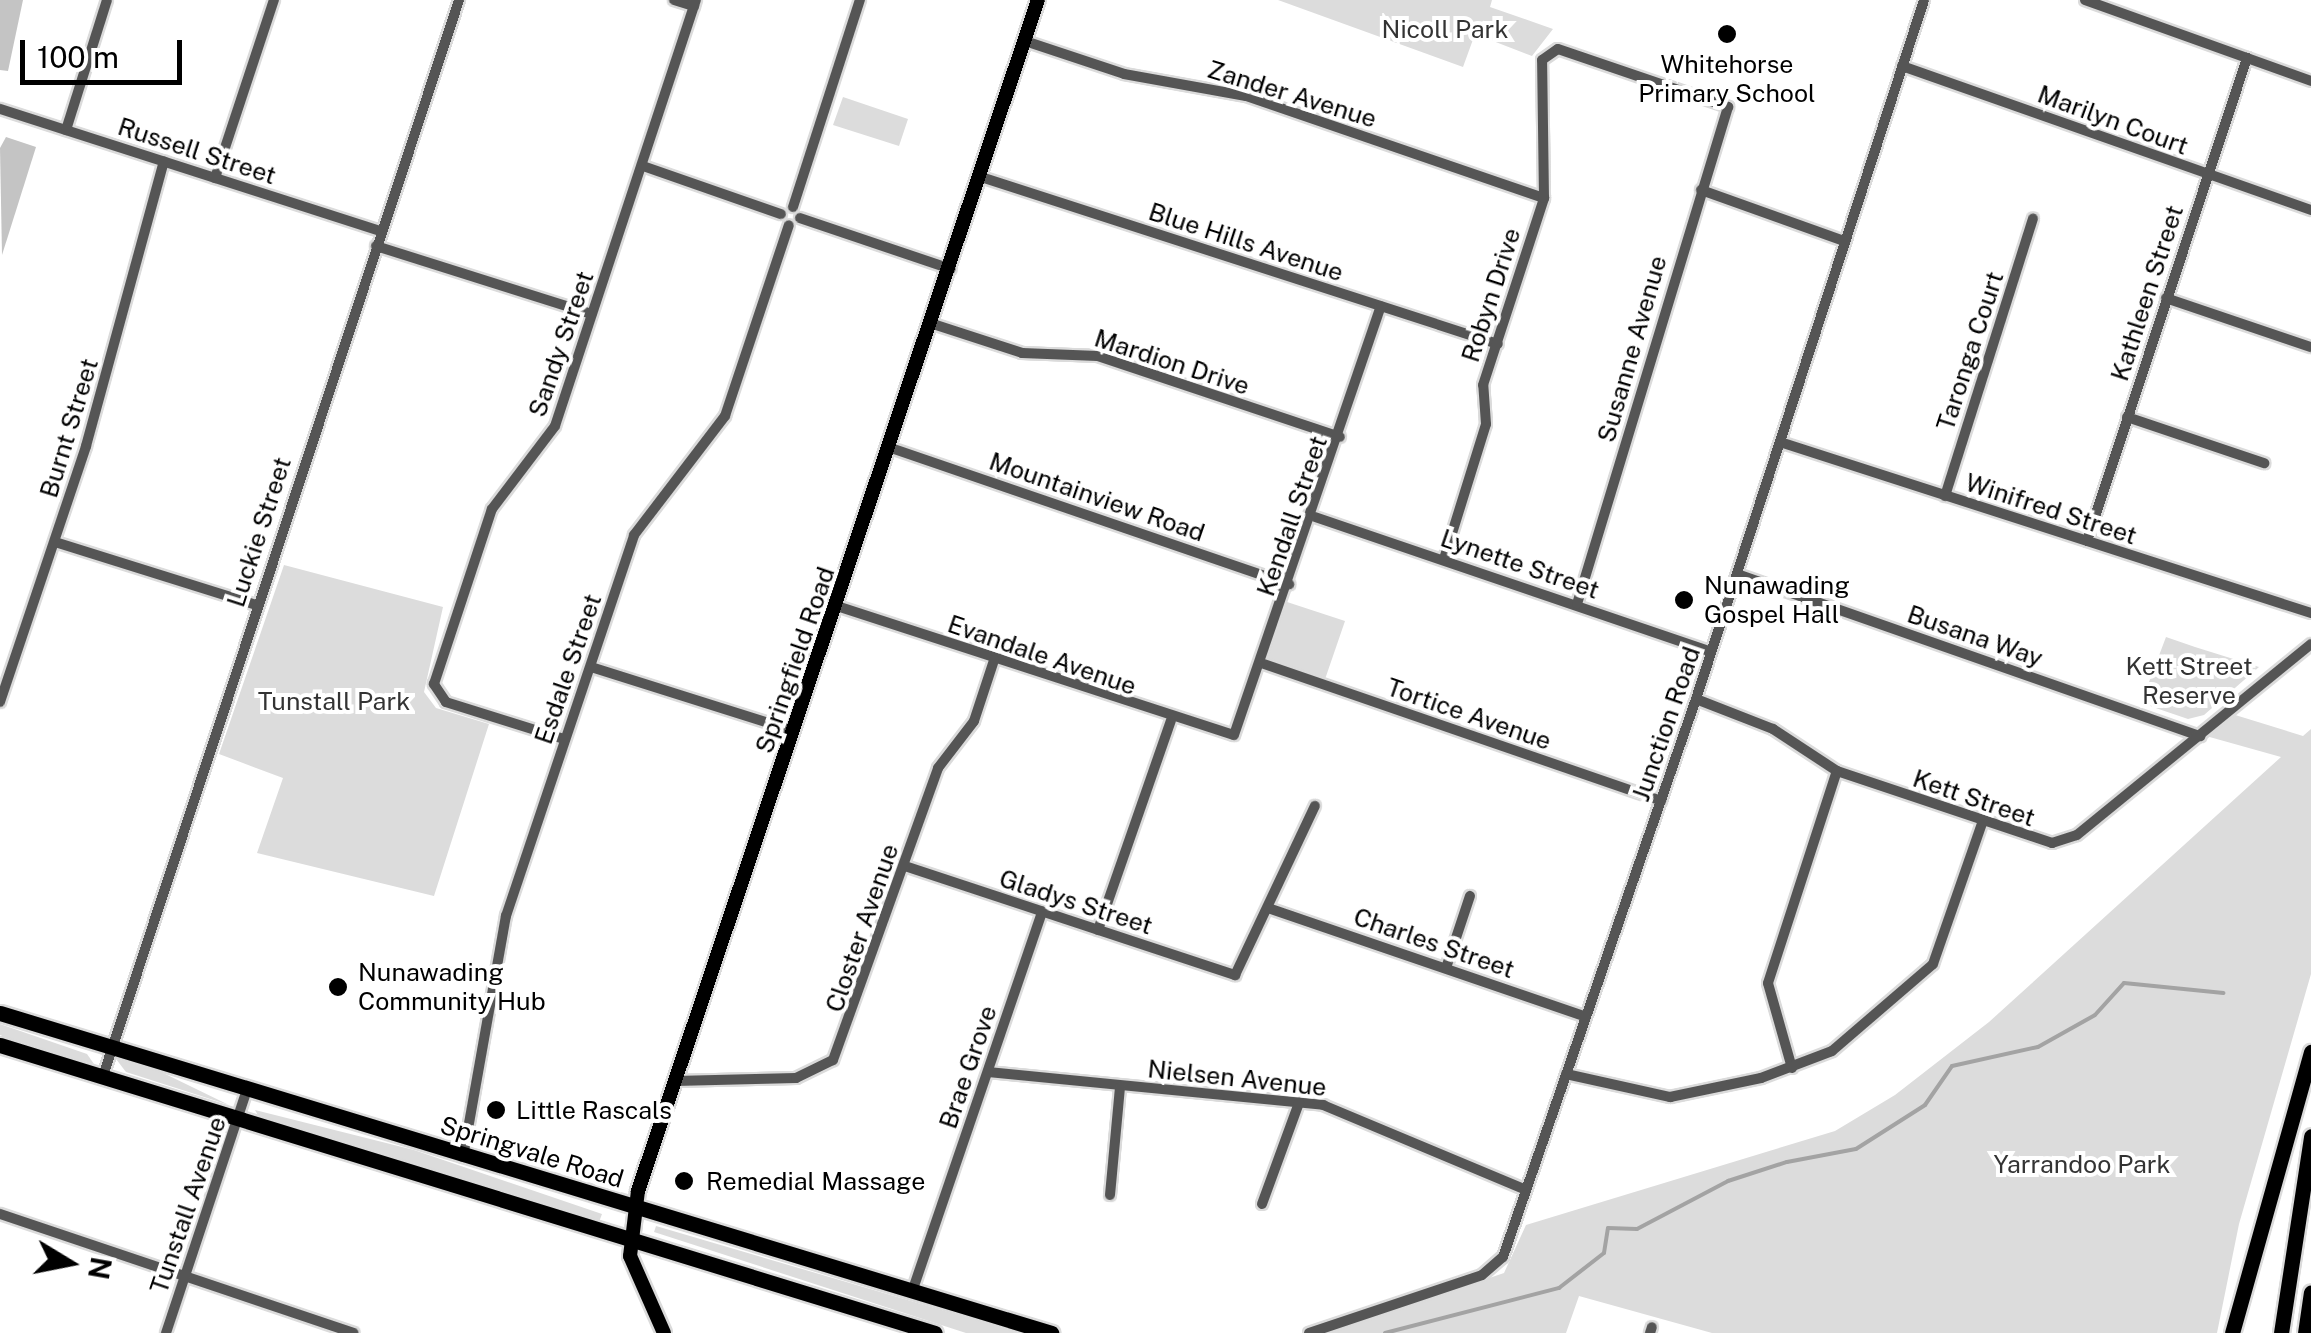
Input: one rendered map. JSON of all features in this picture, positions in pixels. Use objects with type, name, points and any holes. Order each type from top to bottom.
[{"type":"highway","name":"Springvale Road","points":[[0,1013],[633,1209],[1051,1333]]},
{"type":"highway","points":[[0,1045],[237,1122],[924,1331]]},
{"type":"highway","points":[[2232,1333],[2311,1052]]},
{"type":"highway","points":[[2281,1333],[2311,1136]]},
{"type":"highway","points":[[2306,1333],[2311,1292]]},
{"type":"main road","name":"Springfield Road","points":[[664,1333],[629,1241],[633,1209],[952,269],[1038,0]]},
{"type":"street","points":[[66,130],[107,0]]},
{"type":"street","points":[[215,178],[274,0]]},
{"type":"street","name":"Luckie Street","points":[[102,1079],[459,0]]},
{"type":"street","points":[[674,0],[695,3]]},
{"type":"street","points":[[781,214],[793,206],[860,0]]},
{"type":"street","name":"Junction Road","points":[[1309,1333],[1494,1268],[1526,1190],[1696,699],[1924,0]]},
{"type":"street","points":[[2086,0],[2311,80]]},
{"type":"street","name":"Sandy Street","points":[[564,739],[446,702],[434,684],[492,509],[555,426],[695,3]]},
{"type":"street","name":"Zander Avenue","points":[[1025,42],[1124,74],[1246,96],[1544,198]]},
{"type":"street","name":"Robyn Drive","points":[[1444,559],[1486,424],[1483,385],[1544,198],[1542,60],[1558,49],[1728,107]]},
{"type":"street","name":"Kathleen Street","points":[[2087,541],[2247,58]]},
{"type":"street","name":"Marilyn Court","points":[[1902,66],[2311,210]]},
{"type":"street","name":"Susanne Avenue","points":[[1577,604],[1728,107]]},
{"type":"street","name":"Russell Street","points":[[0,109],[381,231]]},
{"type":"street","name":"Burnt Street","points":[[0,702],[55,542],[164,161]]},
{"type":"street","points":[[643,166],[781,214],[789,226],[800,218]]},
{"type":"street","name":"Blue Hills Avenue","points":[[981,177],[1498,344]]},
{"type":"street","points":[[1702,190],[1844,242]]},
{"type":"street","points":[[793,206],[800,218],[952,269]]},
{"type":"street","name":"Taronga Court","points":[[1945,496],[2033,219]]},
{"type":"street","name":"Esdale Street","points":[[463,1157],[506,916],[634,535],[725,416],[789,226]]},
{"type":"street","points":[[376,246],[592,314]]},
{"type":"street","points":[[2166,298],[2311,346]]},
{"type":"street","name":"Kendall Street","points":[[1234,735],[1264,664],[1315,517],[1381,306]]},
{"type":"street","name":"Mardion Drive","points":[[933,324],[1022,353],[1098,356],[1340,437]]},
{"type":"street","points":[[2127,418],[2264,463]]},
{"type":"street","name":"Winifred Street","points":[[1780,442],[2311,612]]},
{"type":"street","name":"Mountainview Road","points":[[891,448],[1289,584]]},
{"type":"street","name":"Lynette Street","points":[[1315,517],[1711,652]]},
{"type":"street","points":[[55,542],[256,604]]},
{"type":"street","name":"Busana Way","points":[[1737,574],[2200,736]]},
{"type":"street","name":"Evandale Avenue","points":[[837,606],[1171,720],[1234,735]]},
{"type":"street","name":"Kett Street","points":[[1696,699],[1773,729],[1837,772],[1982,822],[2062,842],[2311,644]]},
{"type":"street","name":"Closter Avenue","points":[[674,1080],[796,1078],[833,1060],[938,768],[974,721],[994,660]]},
{"type":"street","name":"Tortice Avenue","points":[[1264,664],[1661,801]]},
{"type":"street","points":[[591,667],[794,731]]},
{"type":"street","points":[[1098,930],[1171,720]]},
{"type":"street","points":[[1792,1068],[1768,983],[1837,772]]},
{"type":"street","points":[[1268,908],[1315,806]]},
{"type":"street","points":[[1566,1074],[1670,1096],[1792,1068],[1867,1026],[1933,964],[1982,822]]},
{"type":"street","name":"Gladys Street","points":[[905,866],[1235,975],[1268,908]]},
{"type":"street","points":[[1446,968],[1470,896]]},
{"type":"street","name":"Charles Street","points":[[1268,908],[1586,1017]]},
{"type":"street","name":"Brae Grove","points":[[912,1292],[1042,912]]},
{"type":"street","name":"Nielsen Avenue","points":[[988,1072],[1337,1109],[1526,1190]]},
{"type":"street","points":[[1110,1196],[1120,1086]]},
{"type":"street","name":"Tunstall Avenue","points":[[166,1333],[247,1089]]},
{"type":"street","points":[[1262,1204],[1299,1103]]},
{"type":"street","points":[[0,1214],[353,1333]]},
{"type":"green space","name":"Nicoll Park","points":[[1278,0],[1492,0],[1490,7],[1553,29],[1532,56],[1475,34],[1463,67]]},
{"type":"green space","points":[[843,97],[908,119],[899,146],[833,125]]},
{"type":"green space","name":"Tunstall Park","points":[[284,565],[443,607],[424,692],[436,708],[489,724],[434,896],[257,853],[283,778],[219,754]]},
{"type":"green space","points":[[1284,601],[1345,621],[1323,685],[1264,664]]},
{"type":"green space","name":"Kett Street Reserve","points":[[2166,637],[2259,667],[2204,715],[2188,719],[2141,703]]},
{"type":"green space","name":"Yarrandoo Park","points":[[2232,714],[2303,736],[2311,729],[2311,974],[2239,1224],[2217,1333],[1712,1333],[1579,1296],[1566,1333],[1328,1333],[1504,1273],[1526,1225],[1835,1131],[1895,1095],[1989,1022],[2281,757],[2206,736]]},
{"type":"green space","points":[[0,1024],[87,1054],[94,1064],[0,1035]]},
{"type":"green space","points":[[116,1059],[153,1068],[229,1105],[126,1072]]},
{"type":"green space","points":[[255,1110],[414,1150],[602,1214],[599,1222],[260,1119]]},
{"type":"green space","points":[[656,1226],[1020,1333],[966,1333],[654,1232]]},
{"type":"building","points":[[0,0],[23,0],[8,71],[0,70]]},
{"type":"building","points":[[6,137],[36,147],[2,255],[0,148]]},
{"type":"waterway","points":[[1385,1333],[1559,1288],[1604,1253],[1608,1228],[1637,1229],[1728,1181],[1787,1162],[1856,1149],[1925,1105],[1952,1066],[2038,1047],[2095,1015],[2124,983],[2223,993]]},
{"type":"place","name":"Whitehorse Primary School","points":[[1727,34]]},
{"type":"place","name":"Nunawading Gospel Hall","points":[[1684,600]]},
{"type":"place","name":"Nunawading Community Hub","points":[[338,987]]},
{"type":"place","name":"Little Rascals","points":[[496,1110]]},
{"type":"place","name":"Remedial Massage","points":[[684,1181]]}]
